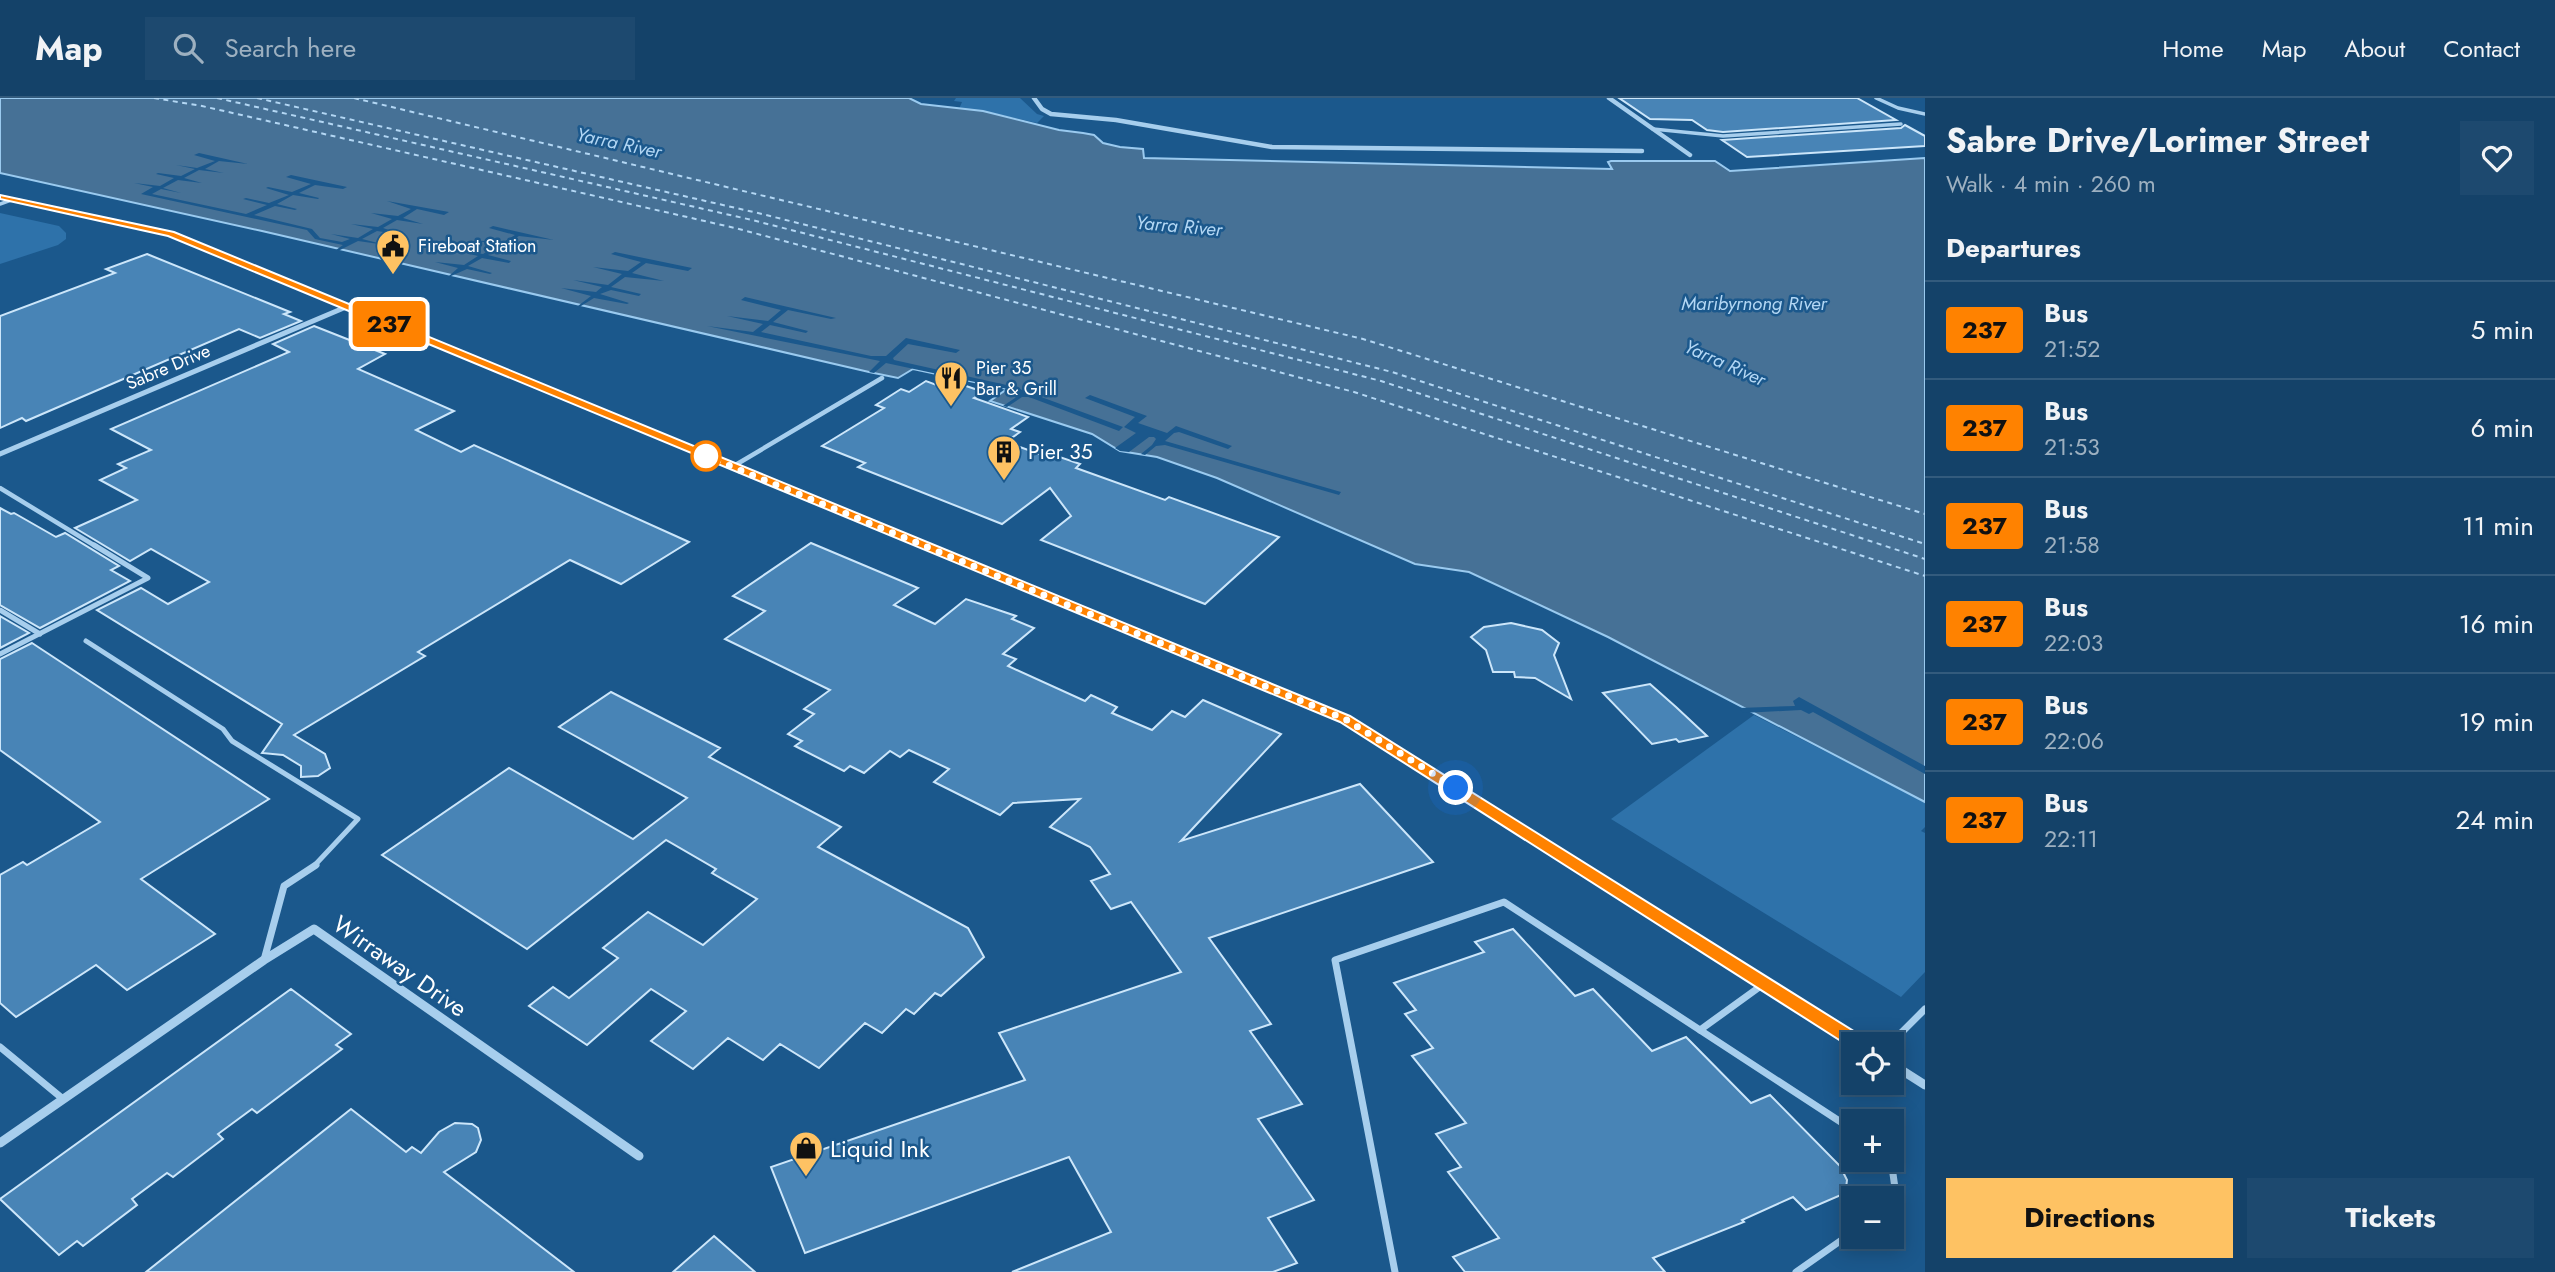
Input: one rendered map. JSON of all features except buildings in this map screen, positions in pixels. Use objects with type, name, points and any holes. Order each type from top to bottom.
[{"type":"street","points":[[1034,98],[1042,110],[1051,114],[1116,120],[1272,147],[1642,151]]},
{"type":"street","points":[[1609,98],[1690,155]]},
{"type":"street","points":[[0,197],[164,231],[1345,719],[1841,1032]]},
{"type":"street","name":"Sabre Drive","points":[[0,454],[346,307]]},
{"type":"street","name":"Wirraway Drive","points":[[0,1143],[264,960],[314,929],[639,1156]]},
{"type":"street","points":[[1904,1072],[1925,1085]]},
{"type":"lane","points":[[1876,98],[1898,108],[1925,114]]},
{"type":"lane","points":[[1653,129],[1723,136],[1901,124]]},
{"type":"lane","points":[[0,204],[11,200]]},
{"type":"lane","points":[[732,467],[882,378]]},
{"type":"lane","points":[[0,488],[148,578],[0,654]]},
{"type":"lane","points":[[0,610],[40,634]]},
{"type":"lane","points":[[86,641],[223,729],[232,741],[358,819],[316,865],[284,886],[264,960]]},
{"type":"lane","points":[[1395,1272],[1335,960],[1504,902],[1841,1122]]},
{"type":"lane","points":[[1700,1030],[1765,984]]},
{"type":"lane","points":[[1902,1032],[1925,1009]]},
{"type":"lane","points":[[0,1047],[63,1099]]},
{"type":"lane","points":[[1796,1272],[1841,1240]]},
{"type":"shaded area","points":[[956,98],[1020,98],[1037,114],[1044,116],[1037,123],[983,111],[959,109],[962,102],[954,101]]},
{"type":"shaded area","points":[[0,213],[59,226],[66,233],[66,239],[58,245],[0,264]]},
{"type":"shaded area","points":[[1754,715],[1925,802],[1925,827],[1921,831],[1925,833],[1925,972],[1901,997],[1611,819]]},
{"type":"water","points":[[0,98],[909,98],[921,104],[983,111],[1059,130],[1094,135],[1103,143],[1143,149],[1144,158],[1612,169],[1608,162],[1611,161],[1715,161],[1730,171],[1925,158],[1925,802],[1608,637],[1469,572],[1415,564],[1217,478],[1157,457],[1120,451],[1092,434],[990,401],[1007,389],[913,369],[898,378],[869,372],[0,173]]},
{"type":"pier","points":[[199,153],[248,164],[219,161],[205,169],[224,173],[199,170],[184,178],[202,183],[178,180],[163,188],[181,193],[161,189],[152,194],[246,214],[267,205],[243,199],[269,203],[289,195],[266,188],[268,187],[292,192],[311,184],[286,177],[291,175],[347,187],[343,189],[315,185],[299,193],[318,199],[293,195],[277,204],[297,209],[275,206],[254,215],[312,229],[320,238],[342,242],[350,239],[331,234],[358,238],[373,229],[351,224],[378,227],[392,219],[371,213],[398,216],[411,209],[387,201],[449,212],[444,215],[417,209],[403,218],[423,224],[397,220],[383,228],[404,235],[377,231],[362,239],[386,245],[358,241],[336,250],[343,245],[315,239],[307,230],[141,194],[153,187],[134,183],[160,186],[174,178],[156,174],[158,173],[181,176],[195,169],[176,165],[197,168],[215,161],[194,155]]},
{"type":"pier","points":[[493,226],[554,240],[519,236],[506,244],[530,250],[528,252],[501,247],[488,255],[511,261],[509,263],[482,258],[468,266],[492,273],[490,274],[467,269],[449,276],[458,268],[435,262],[464,265],[478,256],[454,250],[483,254],[497,245],[474,240],[502,243],[515,235],[489,228]]},
{"type":"pier","points":[[615,252],[692,268],[688,271],[646,263],[632,273],[664,281],[625,277],[611,287],[641,294],[639,296],[611,290],[600,294],[629,303],[594,298],[578,306],[591,296],[561,288],[596,292],[602,287],[573,280],[608,285],[622,274],[593,267],[628,271],[641,262],[611,254]]},
{"type":"pier","points":[[745,297],[836,318],[788,310],[773,322],[808,331],[806,333],[770,325],[761,332],[871,356],[886,356],[906,338],[960,350],[956,353],[908,344],[893,358],[1011,386],[1123,427],[1119,431],[1029,397],[1022,397],[1007,407],[1003,406],[1018,396],[1008,389],[886,363],[874,373],[869,372],[880,361],[707,326],[753,332],[763,324],[727,316],[768,321],[781,310],[741,300]]},
{"type":"pier","points":[[1090,395],[1147,416],[1138,423],[1167,433],[1176,426],[1232,446],[1228,449],[1179,432],[1165,441],[1341,492],[1339,495],[1165,445],[1156,446],[1145,455],[1141,454],[1152,445],[1156,439],[1154,437],[1149,437],[1129,452],[1120,451],[1115,448],[1136,433],[1124,427],[1135,417],[1085,398]]},
{"type":"pier","points":[[1799,697],[1925,766],[1925,774],[1813,712],[1809,714],[1801,710],[1743,713],[1739,708],[1795,706],[1793,701]]},
{"type":"ferry route","points":[[154,98],[202,106],[735,228],[1354,392],[1925,576]]},
{"type":"ferry route","points":[[217,98],[752,220],[1381,381],[1925,559]]},
{"type":"ferry route","points":[[257,98],[762,214],[1392,372],[1925,544]]},
{"type":"ferry route","points":[[354,98],[1363,339],[1925,514]]},
{"type":"bus line","name":"237","points":[[0,197],[171,234],[1345,719],[1841,1032]]},
{"type":"place","name":"Fireboat Station","points":[[393,276]]},
{"type":"place","name":"Pier 35 Bar & Grill","points":[[951,408]]},
{"type":"place","name":"Pier 35","points":[[1004,482]]},
{"type":"place","name":"Liquid Ink","points":[[806,1178]]},
{"type":"route","points":[[706,456],[1345,719],[1456,788]]},
{"type":"water label","name":"Yarra River","points":[[619,143]]},
{"type":"water label","name":"Yarra River","points":[[1179,226]]},
{"type":"water label","name":"Maribyrnong River","points":[[1754,303]]},
{"type":"water label","name":"Yarra River","points":[[1725,363]]}]
